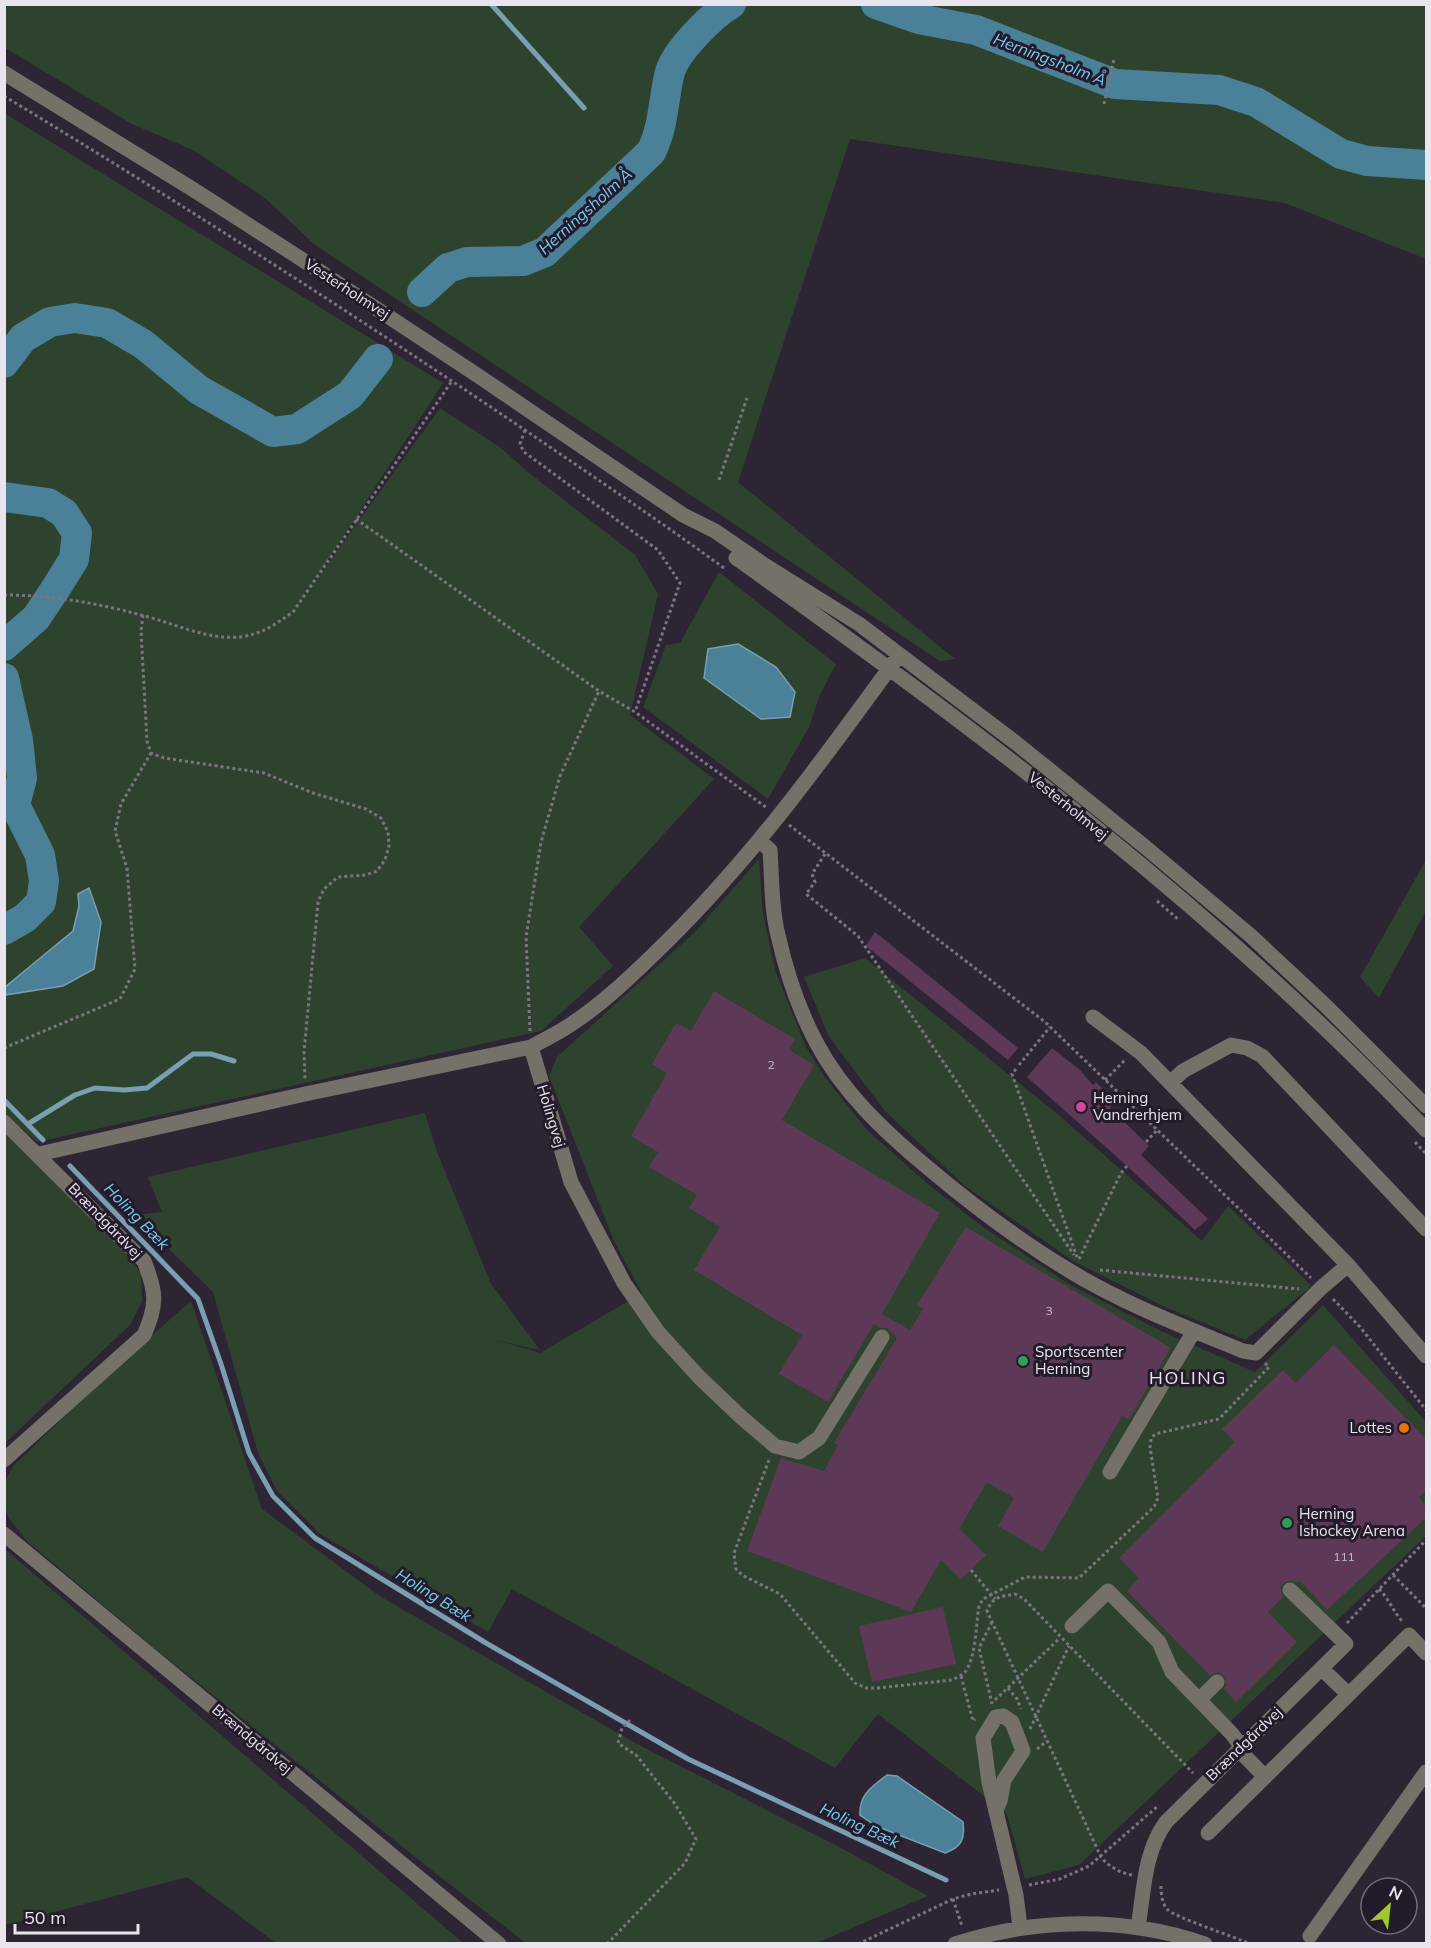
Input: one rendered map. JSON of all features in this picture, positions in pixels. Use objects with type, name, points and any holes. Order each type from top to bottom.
[{"type":"street","name":"Vesterholmvej","points":[[4,73],[194,190],[477,375],[683,515],[711,540],[890,668],[1087,820],[1192,907],[1273,979],[1376,1077],[1426,1130]]},
{"type":"street","name":"Vesterholmvej","points":[[683,515],[715,531],[859,624],[1016,743],[1251,936],[1343,1022],[1426,1106]]},
{"type":"street","points":[[39,1154],[305,1094],[531,1047],[571,1025],[623,983],[679,930],[760,841],[827,756],[900,654]]},
{"type":"street","points":[[760,841],[770,850],[778,935],[794,989],[816,1042],[852,1096],[897,1142],[964,1198],[1008,1230],[1075,1266],[1163,1319],[1243,1351],[1256,1353],[1348,1265]]},
{"type":"street","points":[[1094,1017],[1135,1048],[1170,1083],[1348,1265],[1426,1356]]},
{"type":"street","points":[[1170,1083],[1183,1071],[1231,1045],[1247,1048],[1262,1056],[1426,1229]]},
{"type":"street","name":"Holingvej","points":[[531,1047],[571,1182],[624,1283],[658,1332],[700,1378],[741,1418],[775,1446]]},
{"type":"street","name":"Brændgårdvej","points":[[4,1122],[39,1154],[144,1261],[154,1286],[153,1315],[144,1335],[4,1460]]},
{"type":"street","points":[[1110,1472],[1194,1331]]},
{"type":"street","points":[[775,1446],[799,1452],[819,1438],[882,1337]]},
{"type":"street","name":"Brændgårdvej","points":[[4,1534],[499,1944]]},
{"type":"street","name":"Brændgårdvej","points":[[1138,1927],[1149,1855],[1158,1833],[1166,1822],[1346,1644],[1290,1590]]},
{"type":"street","points":[[1072,1626],[1108,1591],[1158,1642],[1172,1672],[1199,1700],[1264,1777]]},
{"type":"street","points":[[1208,1833],[1409,1635],[1426,1653]]},
{"type":"street","points":[[1322,1669],[1348,1694]]},
{"type":"street","points":[[1199,1700],[1217,1682]]},
{"type":"street","points":[[996,1810],[1004,1780],[1023,1751],[1012,1722],[991,1710],[983,1738],[989,1782],[1014,1888],[1020,1927]]},
{"type":"street","points":[[1310,1936],[1426,1772]]},
{"type":"street","points":[[961,1942],[1020,1927],[1085,1923],[1138,1927],[1176,1934],[1205,1944]]},
{"type":"path","points":[[1104,105],[1114,59]]},
{"type":"path","points":[[4,96],[282,269],[525,430],[682,537],[729,572]]},
{"type":"path","points":[[4,595],[70,599],[143,615],[213,637],[240,637],[269,630],[293,612],[452,381]]},
{"type":"path","points":[[719,480],[747,398]]},
{"type":"path","points":[[525,430],[520,444],[524,452],[658,550],[680,583],[635,712]]},
{"type":"path","points":[[356,519],[599,691],[635,712],[779,817],[1050,1027],[1322,1288],[1360,1327],[1426,1410]]},
{"type":"path","points":[[4,1048],[120,999],[135,969],[127,868],[115,831],[120,804],[151,753],[147,741],[141,631],[143,615]]},
{"type":"path","points":[[531,1047],[526,937],[541,842],[560,776],[599,691]]},
{"type":"path","points":[[151,753],[164,758],[264,773],[313,793],[366,809],[381,818],[388,832],[389,846],[385,860],[377,870],[366,875],[338,877],[324,889],[318,902],[304,1052],[305,1094]]},
{"type":"path","points":[[825,854],[812,874],[815,882],[806,894],[858,936],[1075,1266]]},
{"type":"path","points":[[1156,900],[1182,923]]},
{"type":"path","points":[[1019,1065],[1050,1027]]},
{"type":"path","points":[[1105,1080],[1135,1048]]},
{"type":"path","points":[[1016,1069],[1012,1074],[1075,1266]]},
{"type":"path","points":[[1146,1142],[1157,1130]]},
{"type":"path","points":[[1411,1138],[1426,1154]]},
{"type":"path","points":[[1075,1266],[1121,1173],[1127,1166]]},
{"type":"path","points":[[1098,1269],[1310,1290],[1322,1288]]},
{"type":"path","points":[[775,1446],[734,1553],[736,1569],[742,1575],[780,1594],[855,1683],[866,1688],[878,1688],[952,1680],[967,1670],[979,1606],[983,1599],[1025,1577],[1079,1578],[1154,1507],[1158,1498],[1150,1447],[1151,1439],[1155,1434],[1219,1419],[1269,1367],[1256,1353]]},
{"type":"path","points":[[970,1570],[995,1599]]},
{"type":"path","points":[[1393,1575],[1426,1608]]},
{"type":"path","points":[[1380,1589],[1409,1635]]},
{"type":"path","points":[[1186,1779],[1193,1773],[1024,1599],[1015,1594],[991,1602],[987,1611],[1106,1864],[1126,1874],[1161,1880],[1161,1893],[1167,1910],[1176,1916],[1222,1931],[1250,1944]]},
{"type":"path","points":[[991,1710],[979,1648],[992,1622]]},
{"type":"path","points":[[991,1710],[1018,1679],[1072,1626]]},
{"type":"path","points":[[1016,1735],[1029,1730],[1068,1646]]},
{"type":"path","points":[[961,1676],[973,1721],[979,1715]]},
{"type":"path","points":[[606,1944],[685,1863],[696,1839],[675,1804],[638,1756],[618,1743],[618,1736],[622,1728],[630,1720]]},
{"type":"path","points":[[858,1944],[953,1899],[1060,1879],[1089,1866],[1165,1799]]},
{"type":"path","points":[[953,1899],[961,1942]]},
{"type":"green space","points":[[5,4],[1426,5],[1426,259],[1285,203],[850,139],[738,482],[955,659],[940,661],[315,245],[265,198],[193,150],[132,124],[5,48]]},
{"type":"green space","points":[[4,113],[443,383],[306,594],[440,408],[501,448],[529,473],[635,555],[658,594],[630,715],[714,779],[579,927],[613,966],[541,1031],[37,1142],[5,1113]]},
{"type":"green space","points":[[719,572],[836,664],[819,697],[809,727],[768,799],[643,707],[666,645],[680,643]]},
{"type":"green space","points":[[759,859],[763,914],[775,970],[806,1047],[824,1076],[867,1130],[929,1185],[983,1227],[1069,1284],[1161,1331],[1255,1372],[1323,1305],[1426,1422],[1426,1536],[1079,1865],[1025,1879],[1007,1814],[878,1714],[835,1768],[512,1589],[488,1632],[320,1534],[277,1491],[258,1453],[213,1292],[134,1215],[162,1212],[148,1177],[425,1113],[437,1152],[491,1284],[540,1350],[496,1340],[540,1353],[642,1293],[614,1241],[549,1076],[557,1057],[696,931]]},
{"type":"green space","points":[[1426,860],[1426,911],[1379,998],[1360,977]]},
{"type":"green space","points":[[865,958],[1061,1117],[1202,1241],[1228,1206],[1312,1286],[1245,1340],[1165,1307],[1073,1261],[966,1187],[885,1111],[829,1037],[804,977]]},
{"type":"green space","points":[[5,1134],[127,1252],[141,1274],[142,1301],[130,1325],[5,1443]]},
{"type":"green space","points":[[191,1301],[262,1509],[381,1597],[637,1744],[843,1849],[928,1896],[816,1943],[526,1943],[154,1648],[27,1541],[9,1518],[5,1508],[4,1482],[14,1465],[125,1359]]},
{"type":"green space","points":[[5,1549],[463,1943],[276,1943],[187,1877],[5,1925]]},
{"type":"water","points":[[738,644],[776,667],[795,692],[790,717],[761,719],[704,678],[708,649]]},
{"type":"water","points":[[89,888],[101,922],[94,969],[63,986],[5,995],[5,987],[73,931],[79,906],[78,894]]},
{"type":"water","points":[[887,1775],[897,1776],[963,1822],[963,1838],[959,1845],[945,1853],[876,1826],[860,1815],[864,1796]]},
{"type":"building","points":[[875,932],[1018,1048],[1008,1060],[866,946]]},
{"type":"building","name":"Sportscenter Herning","points":[[714,991],[795,1039],[789,1050],[814,1065],[782,1120],[940,1213],[882,1314],[910,1330],[923,1309],[917,1305],[966,1227],[1171,1348],[1129,1419],[1122,1416],[1043,1552],[998,1526],[1014,1498],[987,1482],[959,1529],[986,1555],[961,1579],[941,1560],[911,1612],[747,1551],[781,1458],[824,1471],[838,1445],[834,1443],[897,1338],[887,1328],[880,1328],[874,1324],[828,1402],[779,1374],[802,1335],[694,1270],[720,1227],[689,1208],[697,1195],[649,1167],[658,1152],[631,1136],[667,1073],[652,1064],[676,1023],[691,1031]]},
{"type":"building","points":[[1052,1048],[1079,1069],[1093,1085],[1096,1082],[1115,1102],[1110,1108],[1149,1146],[1141,1155],[1208,1219],[1195,1230],[1027,1077]]},
{"type":"building","name":"Herning Ishockey Arena","points":[[1334,1345],[1426,1439],[1426,1490],[1419,1497],[1426,1505],[1426,1518],[1327,1610],[1300,1581],[1297,1583],[1292,1580],[1283,1583],[1280,1588],[1283,1597],[1268,1612],[1297,1642],[1236,1702],[1224,1689],[1226,1684],[1224,1676],[1219,1672],[1210,1675],[1127,1591],[1139,1578],[1119,1558],[1235,1442],[1222,1429],[1283,1370],[1295,1383]]},
{"type":"building","points":[[943,1607],[956,1664],[872,1682],[859,1626]]},
{"type":"waterway","points":[[491,4],[584,108]]},
{"type":"waterway","name":"Herningsholm Å","points":[[422,292],[448,268],[467,262],[523,261],[545,252],[651,152],[663,113],[670,72],[679,54],[714,16],[731,4]]},
{"type":"waterway","name":"Herningsholm Å","points":[[876,4],[919,19],[976,30],[1115,84],[1219,90],[1256,102],[1341,154],[1367,161],[1426,165]]},
{"type":"waterway","name":"Herningsholm Å","points":[[4,363],[23,338],[50,322],[75,318],[107,323],[143,344],[199,390],[273,432],[297,429],[350,395],[378,359]]},
{"type":"waterway","name":"Herningsholm Å","points":[[4,497],[48,503],[64,513],[77,533],[74,559],[56,588],[36,618],[4,646]]},
{"type":"waterway","name":"Herningsholm Å","points":[[4,678],[18,740],[22,778],[15,805],[40,855],[44,881],[41,902],[25,918],[4,930]]},
{"type":"waterway","points":[[28,1124],[75,1095],[95,1088],[124,1090],[147,1088],[193,1054],[211,1054],[234,1061]]},
{"type":"waterway","name":"Holing Bæk","points":[[4,1100],[43,1140]]},
{"type":"waterway","name":"Holing Bæk","points":[[70,1166],[198,1299],[249,1453],[273,1496],[315,1538],[486,1643],[688,1759],[946,1880]]},
{"type":"place","name":"Herning Vandrerhjem","points":[[1081,1107]]},
{"type":"place","name":"Sportscenter Herning","points":[[1023,1361]]},
{"type":"place","name":"Lottes","points":[[1404,1428]]},
{"type":"place","name":"Herning Ishockey Arena","points":[[1287,1523]]},
{"type":"district","name":"HOLING","points":[[1188,1378]]}]
